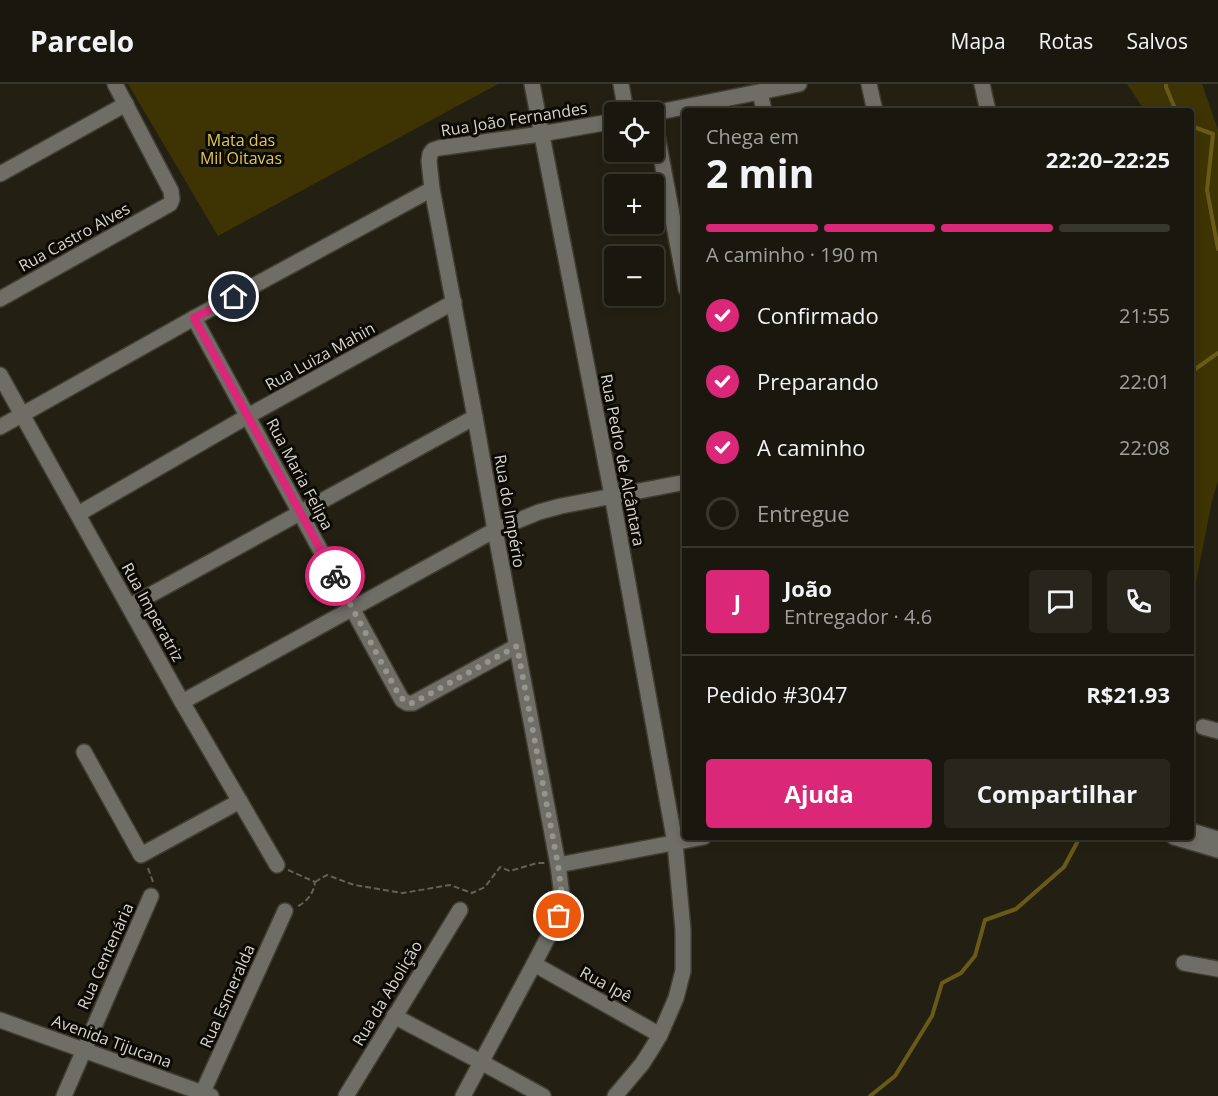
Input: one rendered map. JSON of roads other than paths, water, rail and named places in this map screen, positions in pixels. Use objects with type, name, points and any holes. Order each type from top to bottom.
[{"type":"street","points":[[0,174],[126,104],[115,84]]},
{"type":"street","name":"Rua Pedro de Alcântara","points":[[532,84],[612,495],[675,843],[683,930],[683,971],[676,998],[660,1035],[642,1064],[615,1096]]},
{"type":"street","points":[[621,84],[624,102]]},
{"type":"street","points":[[664,111],[799,84]]},
{"type":"street","points":[[869,84],[873,108]]},
{"type":"street","points":[[982,84],[987,108]]},
{"type":"street","points":[[760,92],[763,108]]},
{"type":"street","name":"Rua Castro Alves","points":[[0,299],[170,204],[171,191],[126,104]]},
{"type":"street","name":"Rua João Fernandes","points":[[429,163],[430,154],[437,149],[604,123]]},
{"type":"street","points":[[662,162],[682,268]]},
{"type":"street","name":"Rua do Império","points":[[429,163],[562,890],[559,916],[463,1096]]},
{"type":"street","points":[[0,427],[194,318],[432,189]]},
{"type":"street","name":"Rua Luiza Mahin","points":[[78,514],[248,416],[454,302]]},
{"type":"street","name":"Rua Maria Felipa","points":[[194,318],[402,700],[413,703],[517,646]]},
{"type":"street","name":"Rua Imperatriz","points":[[0,375],[182,702],[277,865]]},
{"type":"street","points":[[130,606],[475,417]]},
{"type":"street","points":[[182,702],[495,530],[539,512],[612,495],[682,483]]},
{"type":"street","points":[[84,752],[141,855],[240,801]]},
{"type":"street","points":[[1194,832],[1218,839]]},
{"type":"street","points":[[558,865],[690,840]]},
{"type":"street","points":[[1184,840],[1218,850]]},
{"type":"street","name":"Rua Centenária","points":[[64,1096],[151,896]]},
{"type":"street","name":"Rua Esmeralda","points":[[205,1095],[285,910]]},
{"type":"street","name":"Rua da Abolição","points":[[346,1096],[460,910]]},
{"type":"street","points":[[1184,963],[1218,969]]},
{"type":"street","name":"Rua Ipê","points":[[534,964],[660,1035]]},
{"type":"street","points":[[394,1016],[543,1096]]},
{"type":"street","name":"Avenida Tijucana","points":[[0,1020],[205,1095]]},
{"type":"waterway","points":[[1166,84],[1175,108]]},
{"type":"waterway","points":[[1194,127],[1213,134],[1207,190],[1218,249]]},
{"type":"waterway","points":[[1194,370],[1218,353]]},
{"type":"waterway","points":[[870,1096],[895,1076],[932,1016],[942,983],[961,973],[975,956],[985,920],[1016,909],[1064,867],[1078,840]]},
{"type":"park label","name":"Mata das Mil Oitavas","points":[[241,149]]}]
